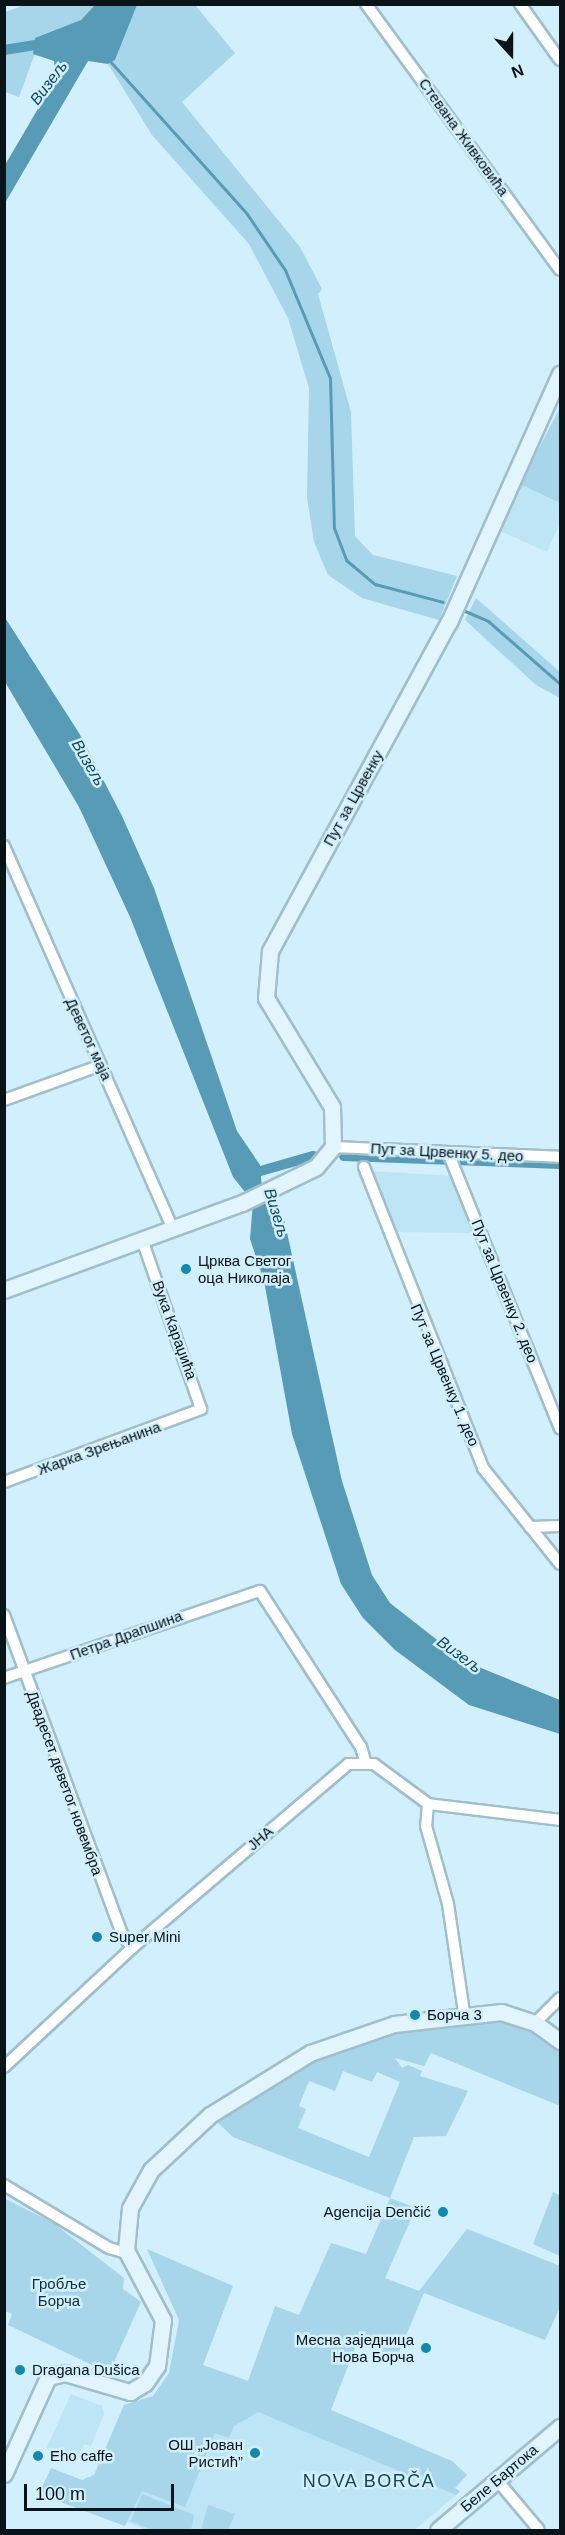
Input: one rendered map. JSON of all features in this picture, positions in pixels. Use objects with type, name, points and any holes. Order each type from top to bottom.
[{"type":"street","name":"Стевана Живковића","points":[[366,4],[561,270]]},
{"type":"street","points":[[520,4],[561,60]]},
{"type":"street","name":"Пут за Црвенку","points":[[333,1147],[332,1107],[266,998],[270,951],[449,622],[561,374]]},
{"type":"street","name":"Деветог маја","points":[[4,846],[174,1231]]},
{"type":"street","points":[[4,1100],[102,1065]]},
{"type":"street","points":[[4,1290],[174,1231],[242,1203],[316,1167],[333,1147]]},
{"type":"street","name":"Пут за Црвенку 5. део","points":[[333,1147],[450,1160],[561,1157]]},
{"type":"street","name":"Пут за Црвенку 2. део","points":[[450,1160],[561,1428]]},
{"type":"street","name":"Пут за Црвенку 1. део","points":[[364,1167],[483,1468],[560,1564]]},
{"type":"street","name":"Вука Караџића","points":[[143,1242],[201,1400],[194,1414]]},
{"type":"street","name":"Жарка Зрењанина","points":[[4,1482],[194,1414]]},
{"type":"street","points":[[530,1527],[561,1526]]},
{"type":"street","name":"Петра Драпшина","points":[[4,1678],[248,1592],[261,1591],[275,1606],[365,1761]]},
{"type":"street","name":"Двадесет деветог новембра","points":[[4,1615],[121,1932],[132,1948]]},
{"type":"street","points":[[365,1761],[428,1804],[561,1820]]},
{"type":"street","name":"ЈНА","points":[[4,2067],[132,1948],[336,1771],[365,1761]]},
{"type":"street","points":[[428,1804],[426,1826],[448,1904],[464,2013]]},
{"type":"street","points":[[535,2023],[561,1998]]},
{"type":"street","points":[[4,2474],[48,2377],[65,2373],[130,2392],[145,2383],[157,2366],[164,2341],[162,2316],[127,2253],[130,2208],[139,2186],[174,2146],[245,2089],[329,2044],[392,2025],[464,2013],[501,2012],[535,2023],[561,2042]]},
{"type":"street","points":[[4,2186],[109,2248],[127,2253]]},
{"type":"street","name":"Беле Бартока","points":[[438,2530],[561,2427]]},
{"type":"street","points":[[497,2480],[538,2530]]},
{"type":"shaded area","points":[[520,484],[560,503],[560,523],[547,552],[500,531]]},
{"type":"shaded area","points":[[370,1171],[452,1176],[476,1233],[393,1232]]},
{"type":"shaded area","name":"ОШ „Јован Ристић”","points":[[183,2380],[456,2495],[414,2530],[146,2530],[125,2521]]},
{"type":"shaded area","points":[[71,2394],[102,2406],[104,2414],[91,2446],[84,2444],[75,2464],[50,2454],[47,2447]]},
{"type":"green space","points":[[25,5],[95,5],[81,20],[41,37],[19,97],[5,92],[5,12]]},
{"type":"green space","points":[[137,5],[195,5],[235,53],[182,102],[300,247],[322,289],[318,294],[351,412],[355,536],[373,555],[457,576],[439,620],[362,598],[328,575],[314,542],[307,498],[309,388],[288,318],[249,244],[152,135],[108,64],[115,60]]},
{"type":"green space","points":[[560,408],[560,503],[520,484]]},
{"type":"green space","points":[[476,598],[560,672],[560,698],[536,685],[465,620]]},
{"type":"green space","points":[[489,2012],[560,2041],[560,2106],[431,2053],[424,2066],[395,2058],[402,2068],[408,2065],[422,2071],[420,2076],[468,2091],[446,2136],[414,2137],[390,2198],[233,2137],[210,2115],[329,2044]],"holes":[[[343,2071],[372,2082],[377,2072],[400,2082],[369,2157],[298,2128],[306,2109],[299,2106],[309,2081],[335,2091]]]},
{"type":"green space","points":[[553,2192],[560,2195],[560,2256],[533,2244]]},
{"type":"green space","name":"Гробље Борча","points":[[4,2198],[53,2223],[124,2278],[123,2289],[141,2302],[109,2373],[8,2325],[12,2314],[5,2311]]},
{"type":"green space","points":[[390,2198],[416,2208],[385,2278],[419,2291],[467,2229],[560,2266],[560,2307],[545,2340],[424,2293],[396,2359],[357,2343],[331,2410],[452,2461],[467,2475],[455,2488],[460,2491],[456,2495],[258,2412],[234,2426],[229,2438],[215,2433],[185,2507],[142,2491],[125,2526],[39,2494],[51,2468],[82,2480],[94,2475],[124,2405],[153,2396],[169,2373],[179,2320],[147,2249],[233,2286],[203,2365],[248,2381],[275,2306],[299,2315],[331,2243],[366,2254]]},
{"type":"green space","points":[[142,2494],[194,2515],[191,2530],[152,2530],[131,2521]]},
{"type":"green space","points":[[208,2505],[235,2514],[228,2530],[201,2530]]},
{"type":"water","points":[[95,5],[137,5],[115,60],[108,64],[88,61],[5,203],[5,165],[56,78],[54,61],[33,54],[35,38],[81,20]]},
{"type":"water","name":"Визељ","points":[[4,616],[79,733],[122,816],[154,888],[237,1131],[260,1165],[262,1189],[284,1219],[342,1481],[372,1575],[390,1603],[464,1661],[560,1700],[560,1734],[469,1705],[395,1650],[363,1618],[341,1584],[292,1434],[264,1281],[250,1239],[253,1202],[233,1177],[130,917],[79,807],[5,682]]},
{"type":"waterway","points":[[4,50],[47,43]]},
{"type":"waterway","points":[[109,60],[247,214],[285,270],[330,378],[334,528],[346,560],[375,584],[443,602]]},
{"type":"waterway","points":[[465,611],[488,621],[560,684]]},
{"type":"waterway","points":[[250,1174],[313,1156]]},
{"type":"waterway","points":[[344,1156],[560,1164]]},
{"type":"place","name":"Црква Светог оца Николаја","points":[[186,1269]]},
{"type":"place","name":"Super Mini","points":[[97,1937]]},
{"type":"place","name":"Борча 3","points":[[415,2015]]},
{"type":"place","name":"Agencija Denčić","points":[[443,2212]]},
{"type":"place","name":"Месна заједница Нова Борча","points":[[426,2348]]},
{"type":"place","name":"Dragana Dušica","points":[[20,2370]]},
{"type":"place","name":"ОШ „Јован Ристић”","points":[[255,2453]]},
{"type":"place","name":"Eho caffe","points":[[38,2456]]},
{"type":"district","name":"NOVA BORČA","points":[[369,2481]]}]
